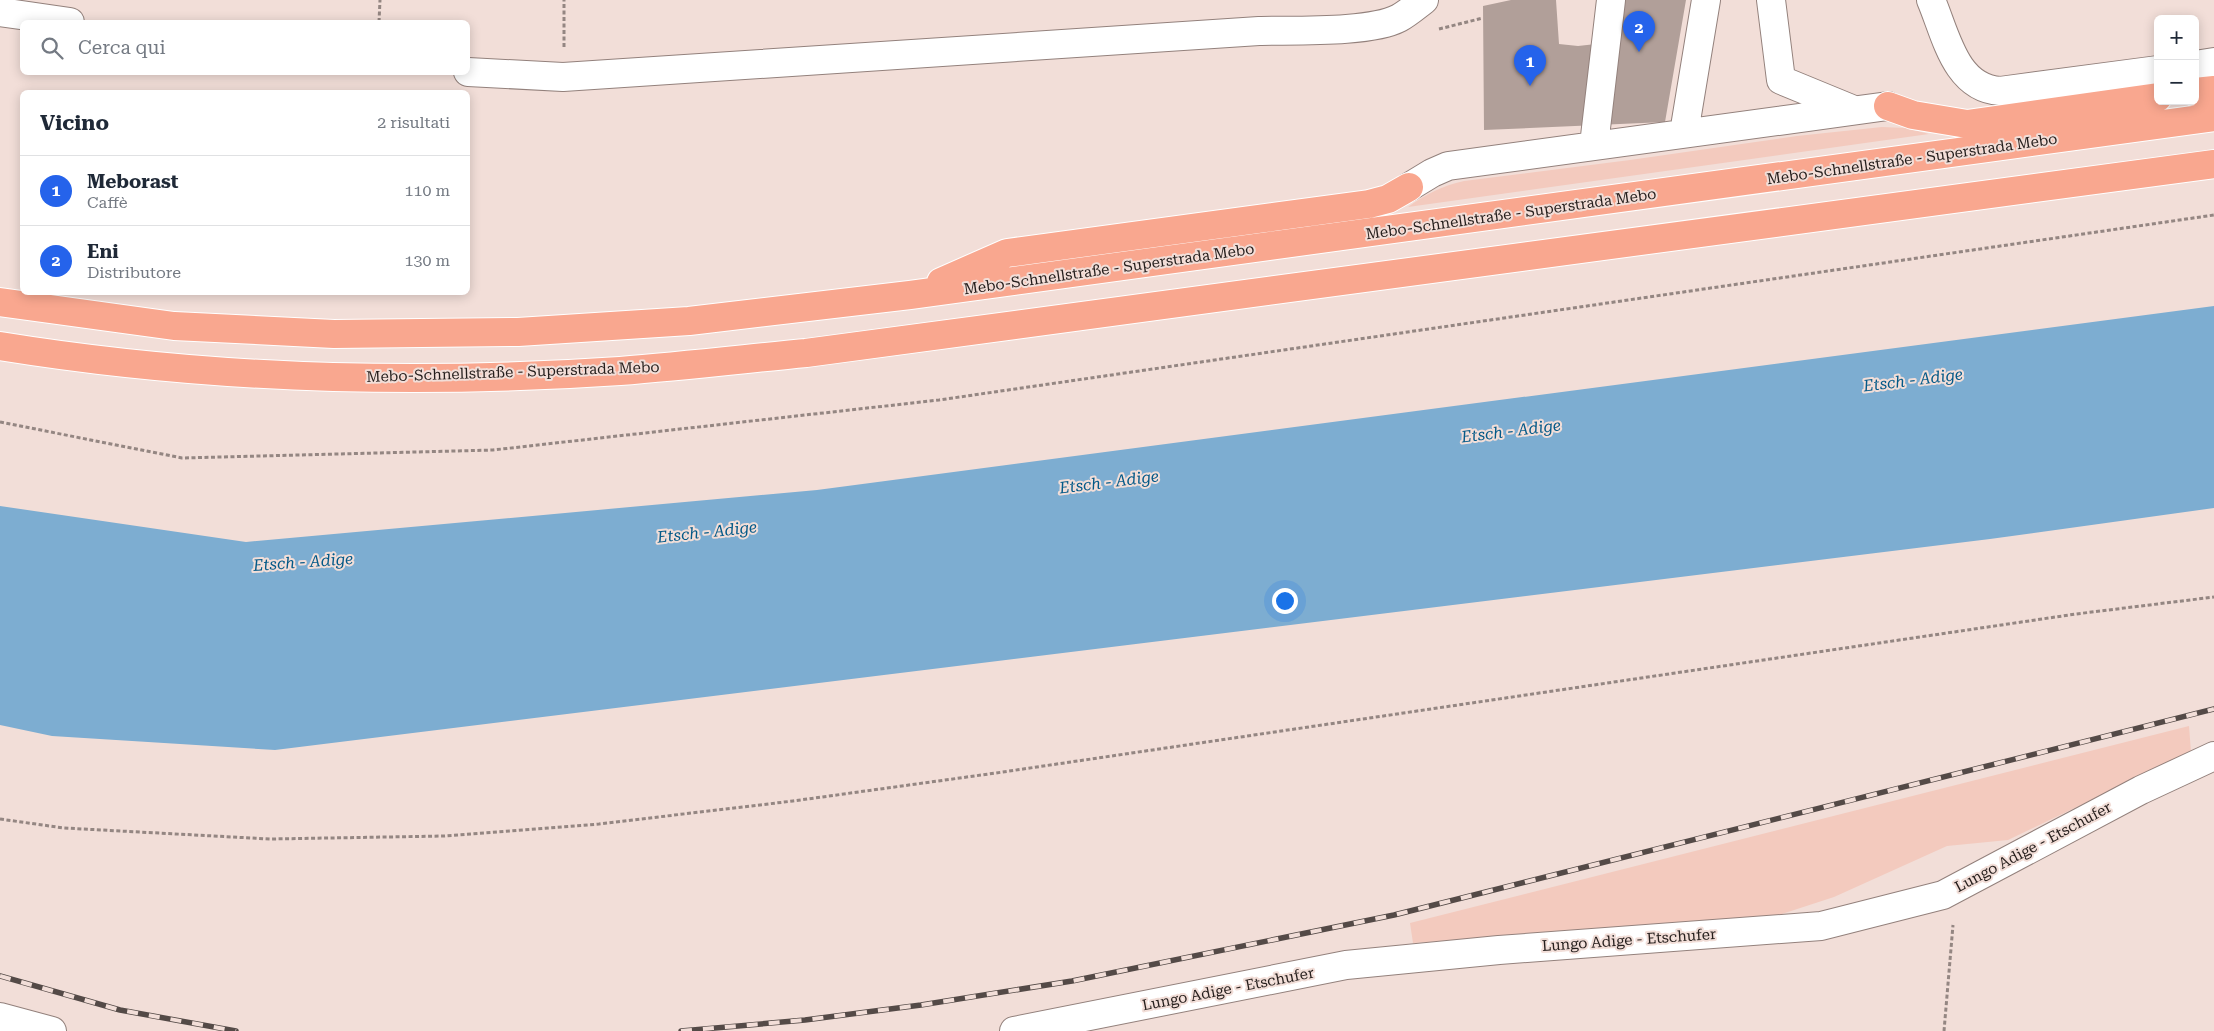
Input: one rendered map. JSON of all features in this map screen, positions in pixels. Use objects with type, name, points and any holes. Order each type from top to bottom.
[{"type":"highway","points":[[2199,92],[2214,90]]},
{"type":"highway","points":[[1888,106],[1913,115],[1967,124],[2154,98]]},
{"type":"highway","name":"Mebo-Schnellstraße - Superstrada Mebo","points":[[0,302],[174,326],[354,334],[518,332],[689,321],[910,295],[2214,118]]},
{"type":"highway","name":"Mebo-Schnellstraße - Superstrada Mebo","points":[[0,346],[85,360],[217,371],[341,378],[620,371],[806,353],[2214,164]]},
{"type":"highway","points":[[910,295],[1007,253],[1360,206],[1388,199],[1409,187]]},
{"type":"street","points":[[470,72],[563,77],[1249,32],[1360,27],[1381,24],[1398,18],[1424,0]]},
{"type":"street","points":[[1594,145],[1611,0]]},
{"type":"street","points":[[1684,133],[1706,0]]},
{"type":"street","points":[[1771,0],[1781,80],[1855,111]]},
{"type":"street","points":[[1931,0],[1958,66],[1976,85],[1988,90],[2000,91],[2154,71]]},
{"type":"street","points":[[0,12],[56,20]]},
{"type":"street","points":[[2199,64],[2214,62]]},
{"type":"street","points":[[1409,187],[1432,172],[1448,166],[1888,106]]},
{"type":"street","name":"Lungo Adige - Etschufer","points":[[1014,1031],[1346,965],[1499,950],[1821,926],[1943,894],[2141,790],[2214,756]]},
{"type":"street","points":[[0,1017],[52,1031]]},
{"type":"path","points":[[379,20],[380,0]]},
{"type":"path","points":[[563,77],[564,0]]},
{"type":"path","points":[[0,422],[182,458],[493,450],[939,400],[2214,215]]},
{"type":"path","points":[[0,818],[64,828],[270,839],[445,836],[599,824],[793,801],[986,774],[2076,614],[2214,597]]},
{"type":"path","points":[[1943,894],[1954,913],[1944,1031]]},
{"type":"shaded area","points":[[1882,127],[1906,128],[1929,134],[1408,207],[1434,191],[1464,181],[1797,136]]},
{"type":"shaded area","points":[[2189,726],[2191,752],[2008,840],[1947,846],[1834,897],[1760,921],[1413,943],[1410,923]]},
{"type":"water","name":"Etsch - Adige","points":[[2214,306],[2214,508],[1990,539],[275,750],[52,736],[0,725],[0,506],[246,542],[817,490]]},
{"type":"building","points":[[1511,0],[1556,0],[1559,44],[1578,46],[1605,43],[1624,0],[1686,0],[1665,122],[1484,130],[1483,6]]},
{"type":"railway","points":[[681,1031],[805,1020],[921,1005],[1072,981],[1394,915],[2214,709]]},
{"type":"railway","points":[[0,976],[120,1010],[236,1031]]},
{"type":"place","name":"Eni","points":[[1639,52]]},
{"type":"place","name":"Meborast","points":[[1530,86]]}]
